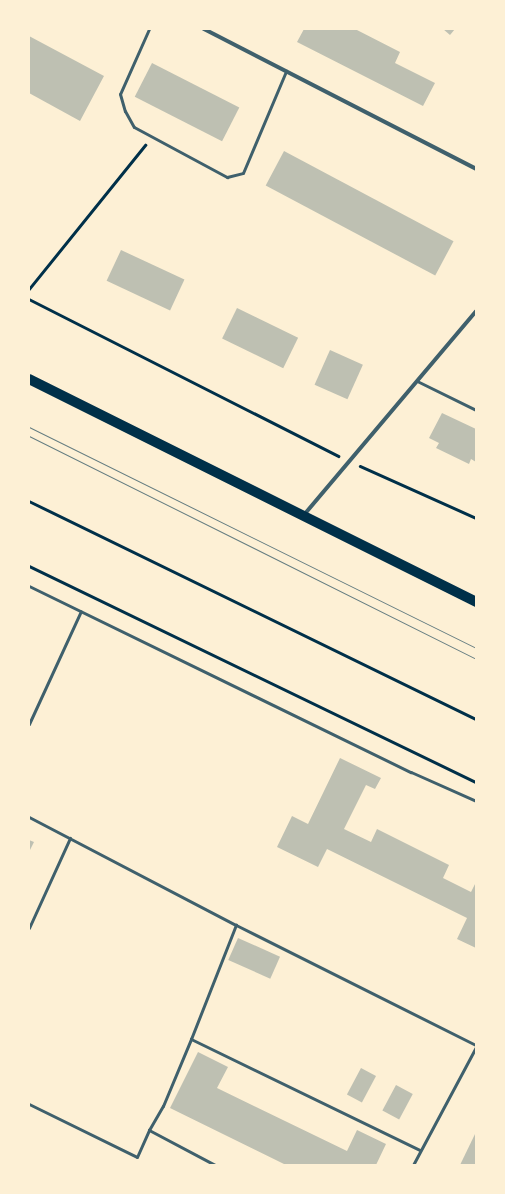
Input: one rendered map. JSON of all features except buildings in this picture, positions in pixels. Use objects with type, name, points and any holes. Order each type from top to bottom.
[{"type":"main road","points":[[29,379],[476,602]]},
{"type":"street","points":[[204,29],[476,169]]},
{"type":"street","points":[[302,516],[476,311]]},
{"type":"lane","points":[[148,29],[120,94],[125,112],[134,127],[227,176],[243,173],[286,71]]},
{"type":"lane","points":[[417,381],[476,410]]},
{"type":"lane","points":[[29,586],[411,772],[476,801]]},
{"type":"lane","points":[[29,724],[81,611]]},
{"type":"lane","points":[[29,816],[236,926],[476,1046],[413,1165]]},
{"type":"lane","points":[[29,928],[70,838]]},
{"type":"lane","points":[[29,1104],[137,1157],[149,1130],[163,1106],[236,926]]},
{"type":"lane","points":[[191,1039],[420,1150]]},
{"type":"lane","points":[[149,1130],[215,1165]]},
{"type":"path","points":[[29,289],[152,136]]},
{"type":"path","points":[[29,299],[349,461],[476,518]]},
{"type":"path","points":[[29,501],[476,719]]},
{"type":"path","points":[[29,566],[476,782]]},
{"type":"tram line","points":[[29,427],[476,648]]},
{"type":"tram line","points":[[29,436],[476,659]]}]
